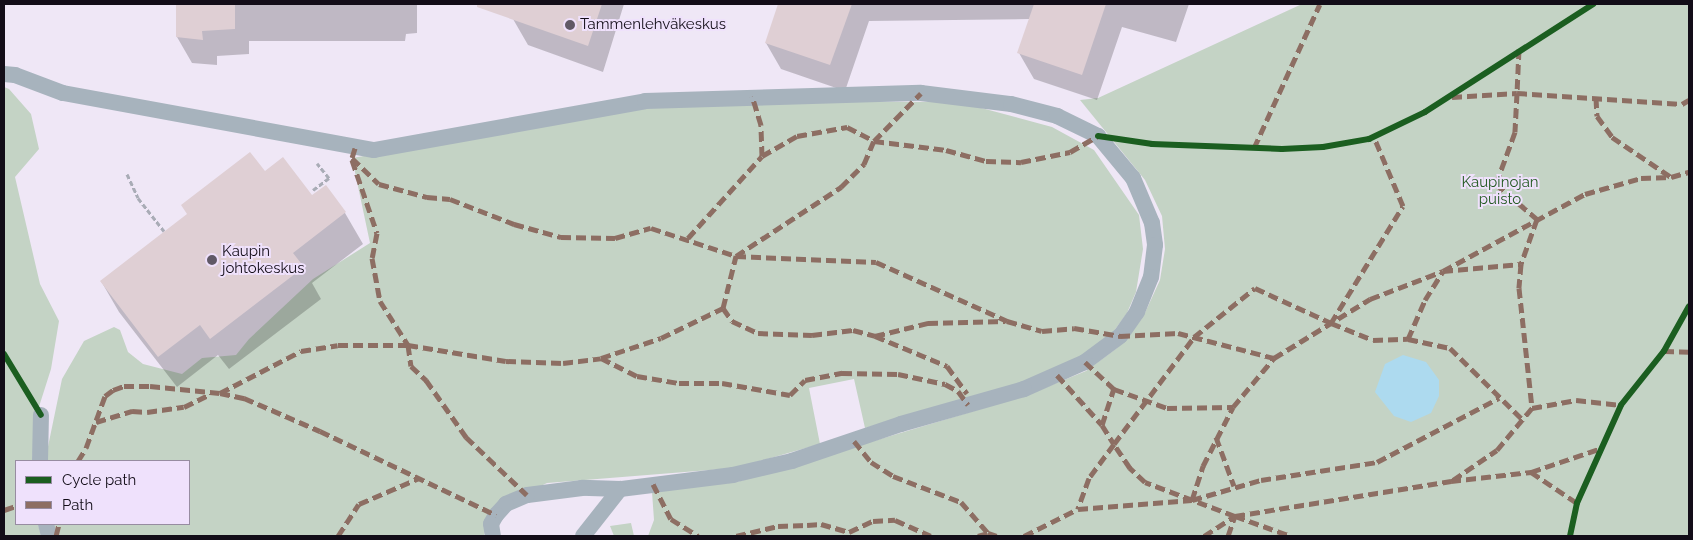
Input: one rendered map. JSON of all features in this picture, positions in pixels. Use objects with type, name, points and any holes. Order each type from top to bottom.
[{"type":"lane","points":[[4,74],[15,75],[63,93],[374,150],[645,102],[921,93],[1011,104],[1057,116],[1098,136],[1133,178],[1152,223],[1155,245],[1151,277],[1131,320],[1120,336],[1093,358],[1024,389],[901,424],[792,461],[728,476],[620,489],[582,488],[527,495],[506,504],[496,515],[491,524],[493,536]]},
{"type":"lane","points":[[40,460],[41,415]]},
{"type":"lane","points":[[583,536],[620,489]]},
{"type":"path","points":[[297,136],[329,178],[313,190]]},
{"type":"path","points":[[127,174],[138,198],[164,232]]},
{"type":"green space","name":"Kaupinojan puisto","points":[[1302,4],[1689,4],[1689,536],[648,536],[654,520],[652,492],[737,482],[1027,395],[1086,371],[1117,348],[1143,317],[1160,280],[1165,249],[1162,216],[1145,180],[1080,100],[1098,98]]},
{"type":"green space","points":[[4,87],[9,89],[31,114],[39,149],[15,177],[40,284],[59,321],[51,369],[37,413],[32,460],[15,460],[15,525],[38,525],[41,536],[4,536]]},
{"type":"green space","points":[[756,101],[959,102],[1052,127],[1094,150],[1139,215],[1143,249],[1136,292],[1127,313],[1114,331],[1079,358],[1020,383],[865,428],[854,379],[809,388],[820,444],[735,468],[547,483],[489,510],[484,536],[56,536],[52,525],[190,525],[190,460],[45,460],[62,379],[84,341],[114,327],[120,330],[128,352],[143,364],[182,374],[202,358],[236,355],[249,339],[313,279],[370,243],[352,158],[655,107]]},
{"type":"green space","points":[[631,523],[634,536],[614,536],[610,526]]},
{"type":"water","points":[[1403,355],[1426,362],[1439,380],[1439,396],[1431,413],[1411,422],[1394,416],[1375,392],[1385,364]]},
{"type":"building","points":[[176,4],[235,4],[235,29],[202,31],[203,40],[176,37]]},
{"type":"building","name":"Tammenlehväkeskus","points":[[477,4],[602,4],[588,46],[477,7]]},
{"type":"building","points":[[778,4],[852,4],[830,65],[765,43]]},
{"type":"building","points":[[1034,4],[1106,4],[1082,75],[1017,53]]},
{"type":"building","name":"Kaupin johtokeskus","points":[[250,152],[265,171],[283,157],[312,195],[326,185],[346,212],[293,253],[304,267],[210,339],[200,325],[158,357],[100,281],[187,214],[181,205]]},
{"type":"marked path","points":[[1254,148],[1320,4]]},
{"type":"marked path","points":[[1519,49],[1517,93],[1682,104],[1689,100]]},
{"type":"marked path","points":[[220,393],[301,351],[338,345],[408,345],[506,361],[563,363],[601,358],[661,338],[723,308],[736,256],[841,187],[864,164],[874,141],[921,93]]},
{"type":"marked path","points":[[1452,97],[1517,93],[1515,132],[1496,184],[1537,219],[1521,264],[1519,288],[1532,408]]},
{"type":"marked path","points":[[688,238],[762,156],[761,125],[752,96]]},
{"type":"marked path","points":[[1596,98],[1597,116],[1612,137],[1671,177]]},
{"type":"marked path","points":[[762,156],[797,136],[847,127],[874,141],[946,150],[986,161],[1021,162],[1070,152],[1098,136]]},
{"type":"marked path","points":[[1235,516],[1145,482],[1130,468],[1114,444],[1194,337],[1255,288],[1331,323],[1403,206],[1374,137]]},
{"type":"marked path","points":[[355,148],[352,158],[379,184],[427,197],[450,199],[514,224],[561,237],[615,238],[651,228],[736,256],[876,262],[1007,321],[1042,331],[1074,328],[1120,336],[1178,333],[1274,358]]},
{"type":"marked path","points":[[352,160],[377,233],[372,258],[380,301],[408,345],[411,366],[426,380],[466,437],[527,495]]},
{"type":"marked path","points":[[1192,500],[1203,466],[1233,407],[1274,358],[1370,299],[1443,271],[1585,194],[1641,178],[1671,177],[1689,172]]},
{"type":"marked path","points":[[1408,339],[1425,300],[1443,271],[1521,264]]},
{"type":"marked path","points":[[723,308],[732,321],[758,333],[812,335],[853,330],[875,336],[947,366],[967,394]]},
{"type":"marked path","points":[[875,336],[928,323],[1005,321]]},
{"type":"marked path","points":[[1331,323],[1373,340],[1408,339],[1450,348],[1524,421]]},
{"type":"marked path","points":[[1664,351],[1689,352]]},
{"type":"marked path","points":[[601,358],[637,376],[679,383],[722,383],[790,395],[805,380],[842,373],[898,374],[945,384],[958,391],[968,405]]},
{"type":"marked path","points":[[1085,362],[1114,389]]},
{"type":"marked path","points":[[1057,375],[1102,425],[1114,444],[1089,478],[1078,509]]},
{"type":"marked path","points":[[79,460],[86,448],[105,396],[113,390],[124,386],[150,386],[220,393],[244,398],[320,431],[496,515]]},
{"type":"marked path","points":[[1102,425],[1114,389],[1167,408],[1233,407]]},
{"type":"marked path","points":[[96,422],[132,411],[147,412],[184,407],[211,394]]},
{"type":"marked path","points":[[1024,536],[1078,509],[1192,500],[1261,480],[1377,462],[1499,398]]},
{"type":"marked path","points":[[1453,480],[1497,450],[1532,408],[1576,400],[1621,405]]},
{"type":"marked path","points":[[1216,437],[1234,486]]},
{"type":"marked path","points":[[854,441],[871,462],[893,476],[961,502],[988,533]]},
{"type":"marked path","points":[[1204,536],[1235,516],[1451,481],[1531,472],[1599,449]]},
{"type":"marked path","points":[[1531,472],[1577,503]]},
{"type":"marked path","points":[[338,536],[359,504],[419,478]]},
{"type":"marked path","points":[[653,484],[671,519],[698,536]]},
{"type":"marked path","points":[[4,510],[15,506]]},
{"type":"marked path","points":[[1228,536],[1235,516],[1291,536]]},
{"type":"marked path","points":[[736,536],[778,526],[821,524],[849,532],[873,521],[895,520],[931,536]]},
{"type":"marked path","points":[[56,536],[59,525]]},
{"type":"marked path","points":[[978,536],[988,533],[997,536]]},
{"type":"cycle path","points":[[1098,136],[1152,144],[1282,149],[1323,147],[1369,139],[1425,112],[1593,4]]},
{"type":"cycle path","points":[[1570,536],[1577,503],[1621,405],[1664,351],[1689,306]]},
{"type":"cycle path","points":[[4,354],[41,415]]},
{"type":"place","name":"Tammenlehväkeskus","points":[[570,25]]},
{"type":"place","name":"Kaupin johtokeskus","points":[[212,260]]}]
